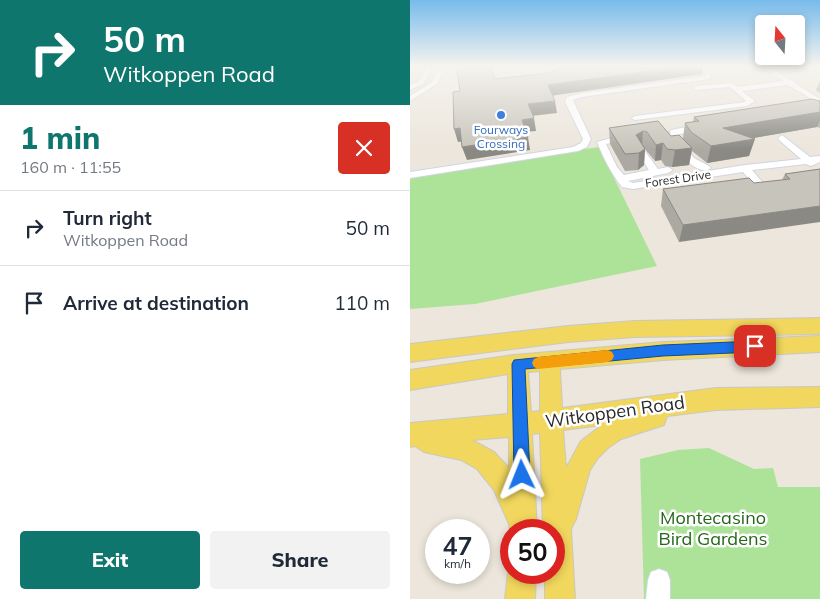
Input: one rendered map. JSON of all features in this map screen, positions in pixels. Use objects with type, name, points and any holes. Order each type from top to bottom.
[{"type":"main road","points":[[410,353],[568,334],[626,330],[704,326],[820,326]]},
{"type":"main road","points":[[410,380],[518,364],[663,351],[820,344]]},
{"type":"main road","points":[[550,362],[550,422],[558,519]]},
{"type":"main road","points":[[518,364],[523,519]]},
{"type":"main road","name":"Witkoppen Road","points":[[410,436],[550,422],[716,399],[820,397]]},
{"type":"main road","points":[[563,519],[573,477],[583,455],[594,443],[624,425],[705,404],[716,399]]},
{"type":"main road","points":[[410,436],[456,445],[488,462],[500,476],[519,519]]},
{"type":"main road","points":[[520,599],[521,584]]},
{"type":"main road","points":[[560,584],[560,599]]},
{"type":"street","points":[[410,175],[576,149],[584,144],[587,139],[568,102],[570,99],[589,94]]},
{"type":"street","points":[[620,97],[647,94]]},
{"type":"street","points":[[635,118],[750,102],[750,99],[744,94]]},
{"type":"street","points":[[706,168],[699,167],[692,162],[673,135],[674,132],[680,130],[711,125]]},
{"type":"street","points":[[662,134],[673,149]]},
{"type":"street","points":[[622,179],[613,168],[601,142],[638,135]]},
{"type":"street","points":[[782,138],[815,162]]},
{"type":"street","points":[[641,152],[655,172]]},
{"type":"street","name":"Forest Drive","points":[[668,170],[629,176],[622,179],[626,185],[633,186],[815,162]]},
{"type":"street","points":[[743,171],[754,184]]},
{"type":"green space","points":[[599,147],[657,266],[475,304],[410,309],[410,175]]},
{"type":"green space","name":"Montecasino Bird Gardens","points":[[709,448],[754,469],[773,468],[778,487],[820,487],[820,599],[644,599],[640,459],[678,450]]},
{"type":"building","points":[[453,94],[552,94],[555,101],[528,104],[534,118],[522,120],[528,137],[462,147],[460,128],[454,129]]},
{"type":"building","points":[[812,99],[820,101],[820,112],[723,128],[755,139],[711,146],[691,132],[685,123],[699,121],[694,117]]},
{"type":"building","points":[[658,121],[671,136],[679,135],[692,148],[667,149],[663,143],[656,145],[647,132],[643,131],[636,135],[645,149],[639,153],[625,154],[609,128]]},
{"type":"building","points":[[820,169],[820,206],[683,225],[663,189],[749,178],[754,183],[790,179],[785,174]]},
{"type":"slow traffic","points":[[538,363],[608,356]]},
{"type":"place","name":"Fourways Crossing","points":[[501,115]]},
{"type":"route","points":[[522,475],[518,364],[663,351],[755,346]]}]
